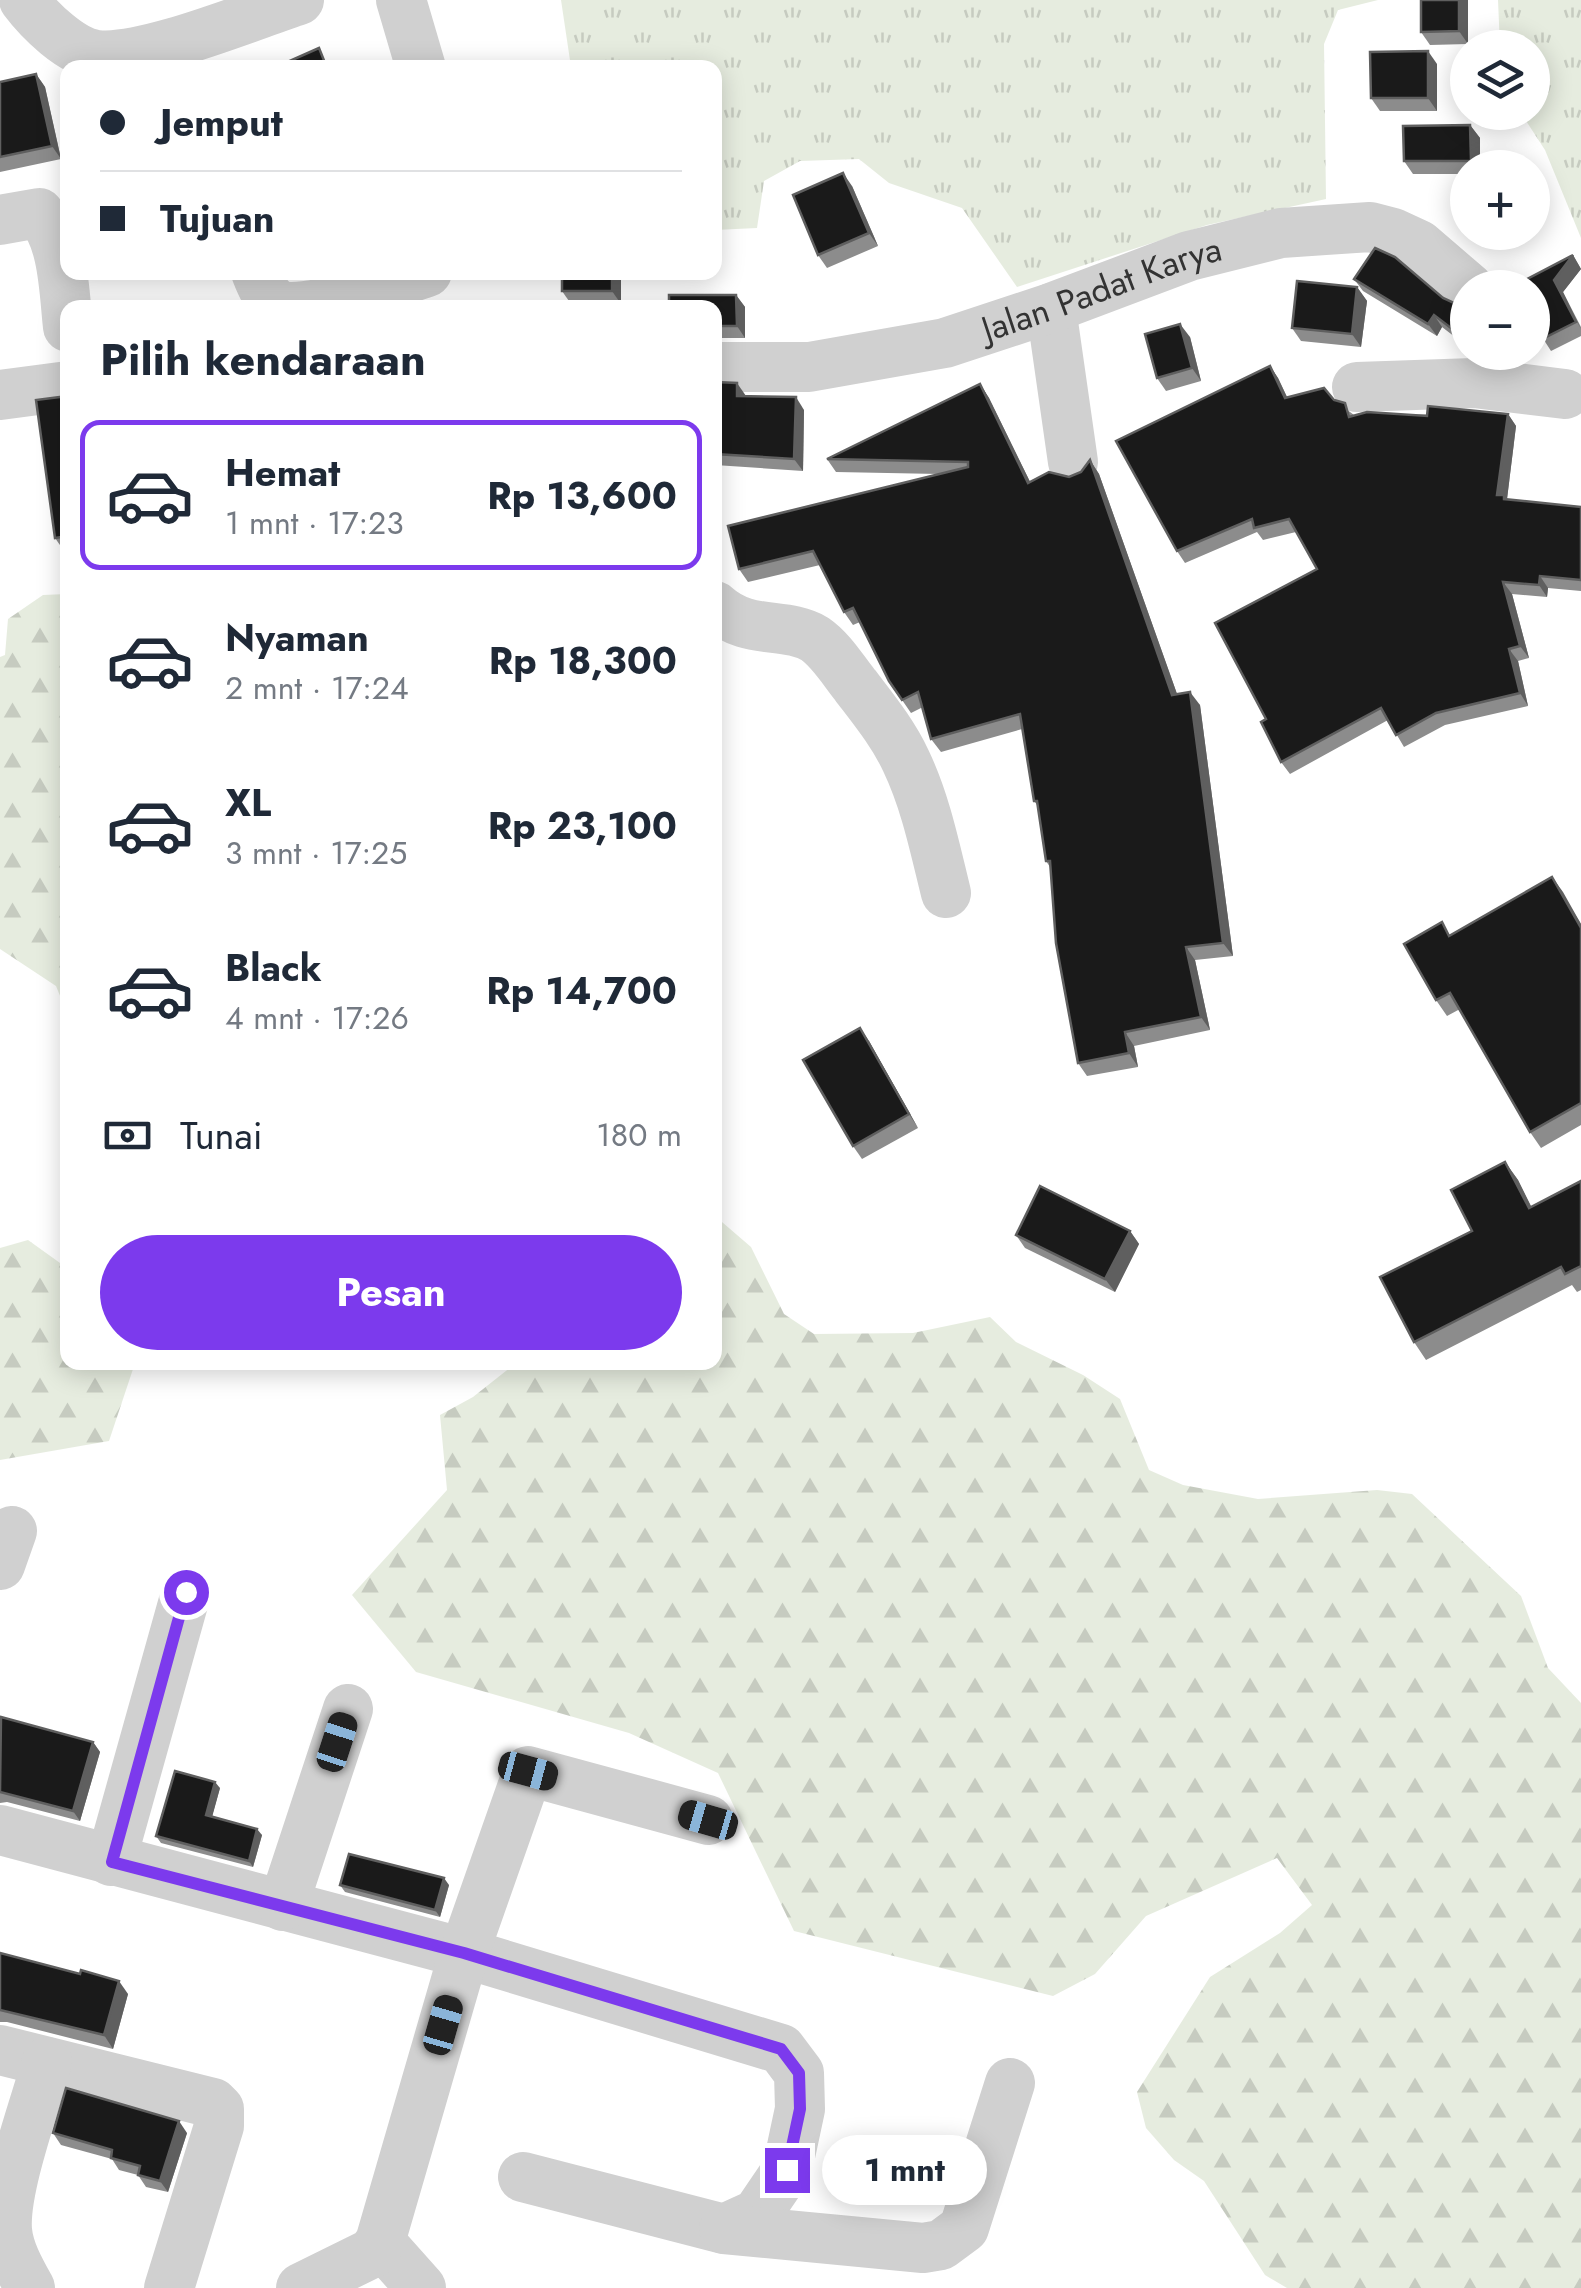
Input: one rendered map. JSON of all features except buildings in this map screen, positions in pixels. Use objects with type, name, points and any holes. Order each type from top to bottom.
[{"type":"street","points":[[24,3],[74,47],[95,55],[138,51],[183,54],[298,0]]},
{"type":"street","points":[[401,0],[419,60]]},
{"type":"street","points":[[0,220],[39,212],[49,223],[60,270]]},
{"type":"street","name":"Jalan Padat Karya","points":[[722,366],[809,367],[945,343],[1189,256],[1281,232],[1370,227],[1419,245],[1450,272]]},
{"type":"street","points":[[259,280],[274,300]]},
{"type":"street","points":[[335,300],[401,280]]},
{"type":"street","points":[[1051,308],[1064,422],[1073,462]]},
{"type":"street","points":[[1547,370],[1573,404]]},
{"type":"street","points":[[1357,386],[1474,383],[1573,404]]},
{"type":"street","points":[[0,394],[60,387]]},
{"type":"street","points":[[722,612],[761,629],[813,638],[830,654],[887,726],[907,763],[923,806],[946,894]]},
{"type":"street","points":[[112,1862],[186,1592]]},
{"type":"street","points":[[283,1906],[348,1709]]},
{"type":"street","points":[[300,2288],[372,2252],[380,2242],[464,1953],[528,1771],[708,1820]]},
{"type":"street","points":[[0,1830],[464,1953],[781,2049],[799,2073],[800,2109],[787,2170],[757,2214],[724,2229]]},
{"type":"street","points":[[30,2288],[14,2259],[7,2231],[23,2056],[214,2103],[220,2110],[219,2126],[169,2288]]},
{"type":"street","points":[[523,2177],[724,2229],[923,2248],[942,2245],[964,2228],[1010,2083]]},
{"type":"street","points":[[380,2242],[420,2288]]},
{"type":"green space","points":[[561,0],[1378,0],[1338,10],[1324,44],[1326,199],[1207,225],[1017,287],[962,208],[889,183],[859,159],[800,161],[764,181],[757,228],[722,230],[722,60],[570,60]]},
{"type":"green space","points":[[1498,0],[1581,0],[1581,238],[1550,162],[1550,150],[1545,150],[1532,130],[1550,130],[1550,30],[1499,30]]},
{"type":"green space","points":[[60,594],[60,996],[56,986],[0,949],[0,657],[5,655],[8,619],[43,595]]},
{"type":"green space","points":[[722,1222],[751,1247],[784,1314],[814,1334],[913,1333],[990,1317],[1016,1342],[1083,1375],[1120,1399],[1149,1470],[1183,1485],[1258,1499],[1377,1490],[1412,1494],[1521,1596],[1548,1668],[1581,1703],[1581,2288],[1287,2288],[1265,2275],[1204,2181],[1174,2160],[1146,2128],[1137,2092],[1210,1977],[1280,1933],[1312,1905],[1277,1858],[1146,1916],[1095,1974],[1053,1996],[794,1931],[718,1773],[629,1733],[416,1672],[352,1595],[447,1490],[440,1415],[473,1397],[507,1370],[722,1370]]},
{"type":"green space","points":[[28,1240],[60,1263],[60,1370],[133,1370],[109,1441],[0,1460],[0,1248]]},
{"type":"route","points":[[186,1592],[112,1862],[464,1953],[781,2049],[799,2073],[800,2109],[787,2170]]}]
